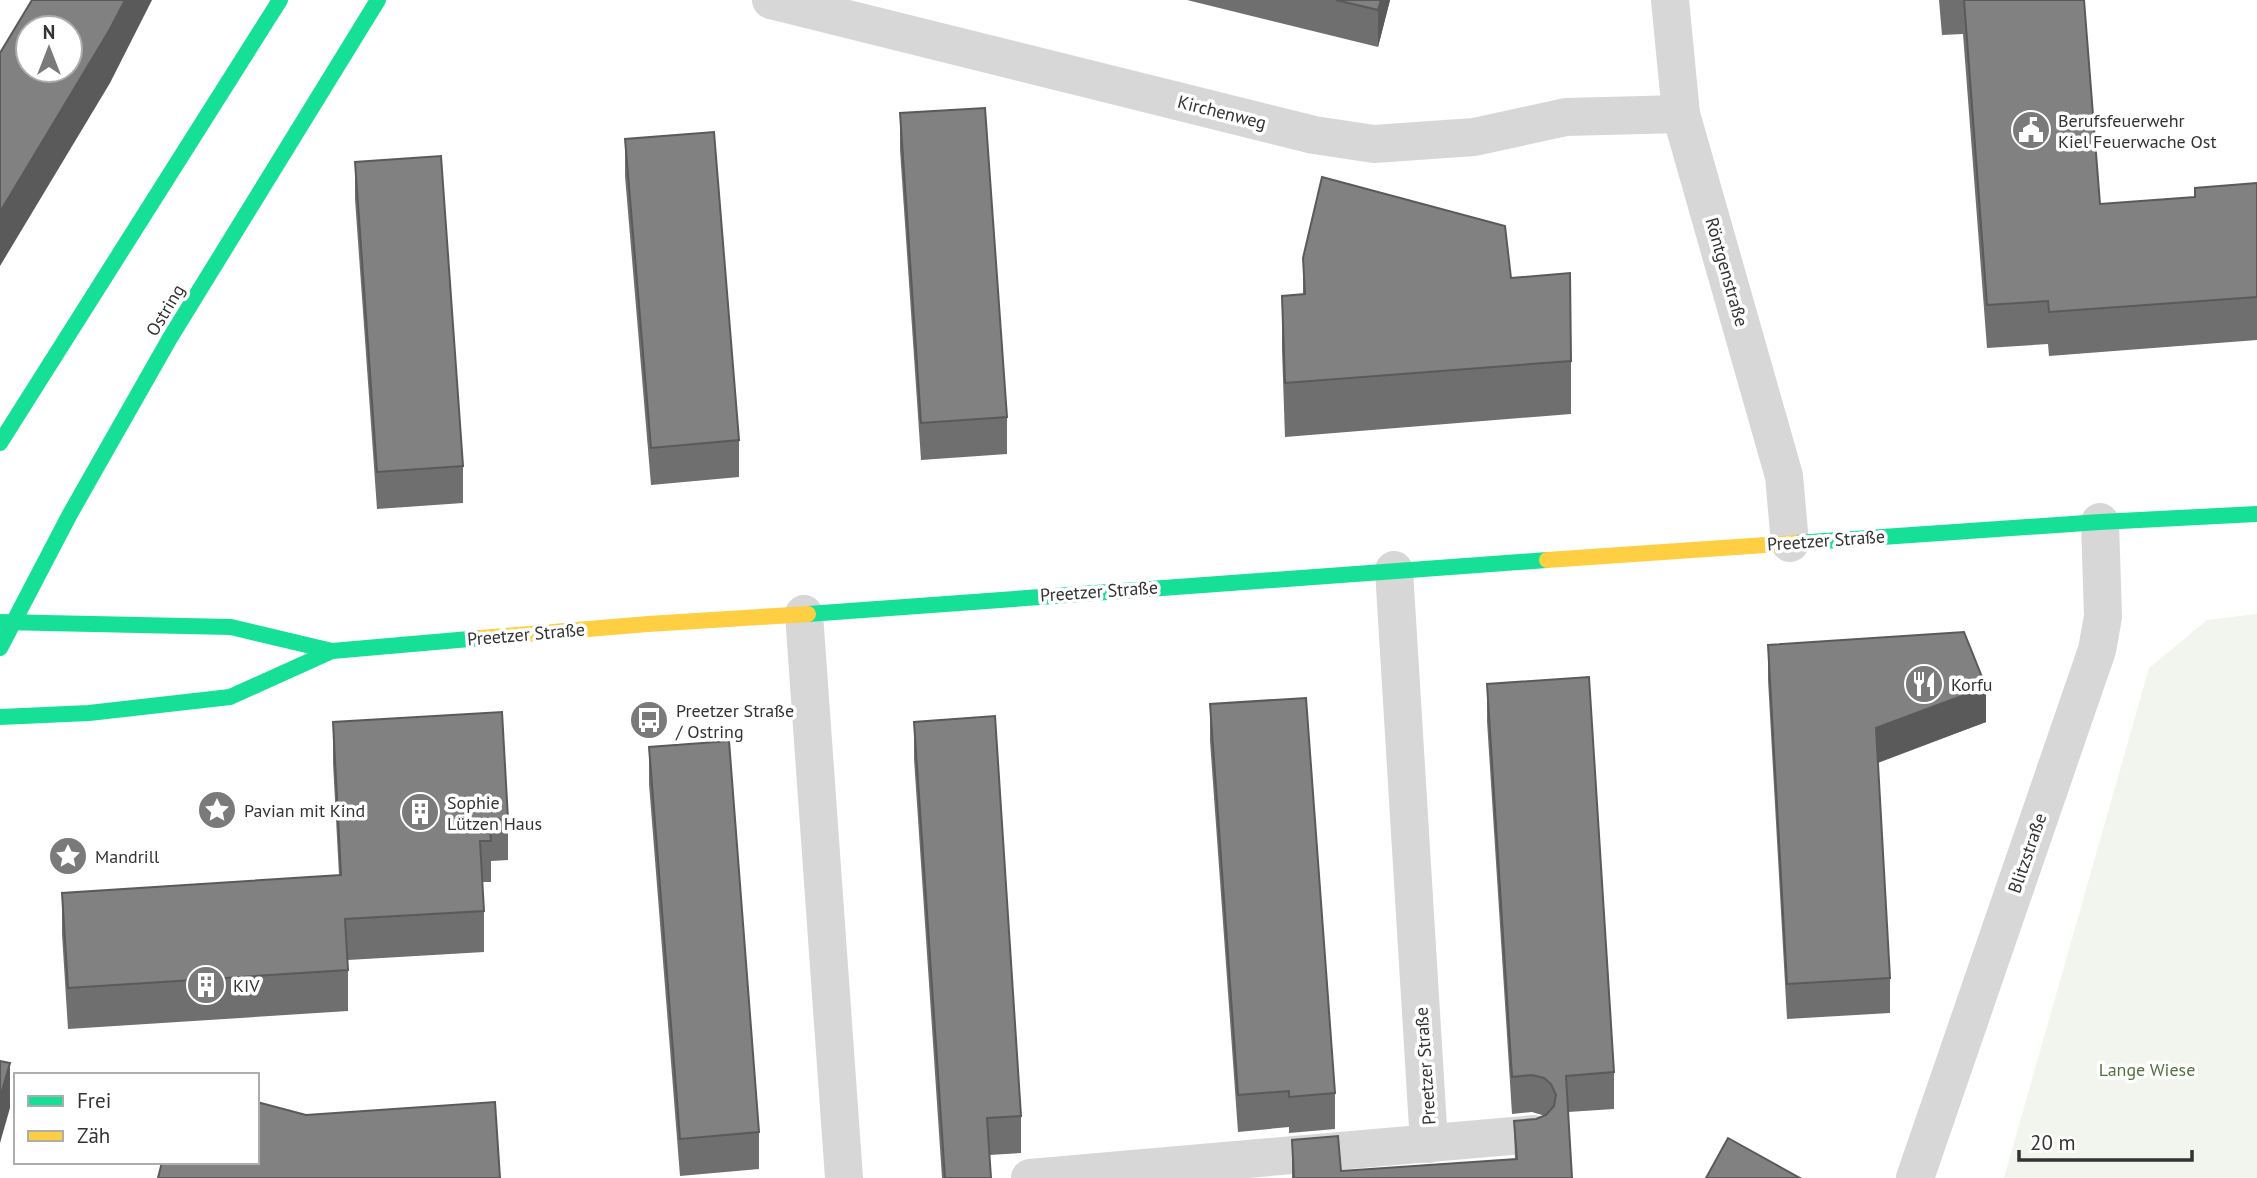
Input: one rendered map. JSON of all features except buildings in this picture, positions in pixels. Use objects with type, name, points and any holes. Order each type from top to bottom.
[{"type":"street","points":[[0,443],[280,0]]},
{"type":"street","name":"Ostring","points":[[0,648],[6,622],[170,338],[378,0]]},
{"type":"street","name":"Kirchenweg","points":[[771,0],[1314,135],[1374,144],[1475,137],[1566,117],[1681,114]]},
{"type":"street","name":"Röntgenstraße","points":[[1670,0],[1681,114],[1784,476],[1790,543]]},
{"type":"street","name":"Preetzer Straße","points":[[6,622],[230,627],[332,650],[648,624],[1394,570],[2100,522],[2257,514]]},
{"type":"street","name":"Blitzstraße","points":[[1915,1178],[2097,650],[2103,617],[2100,522]]},
{"type":"street","name":"Preetzer Straße","points":[[1394,570],[1429,1144]]},
{"type":"street","points":[[804,614],[844,1178]]},
{"type":"street","name":"Preetzer Straße","points":[[0,718],[89,713],[230,697],[332,650]]},
{"type":"street","name":"Preetzer Straße","points":[[1030,1178],[1534,1134]]},
{"type":"green space","name":"Lange Wiese","points":[[2257,614],[2257,1178],[2004,1178],[2149,668],[2207,620]]},
{"type":"traffic: fast","points":[[0,443],[280,0]]},
{"type":"traffic: fast","points":[[0,648],[70,514],[170,338],[378,0]]},
{"type":"traffic: fast","points":[[1796,543],[2257,514]]},
{"type":"traffic: fast","points":[[808,614],[1547,560]]},
{"type":"traffic: fast","points":[[0,622],[231,627],[332,651],[481,638]]},
{"type":"traffic: fast","points":[[0,717],[89,713],[230,697],[332,651]]},
{"type":"traffic: slow","points":[[1547,560],[1796,543]]},
{"type":"traffic: slow","points":[[481,638],[808,614]]},
{"type":"place","name":"Berufsfeuerwehr Kiel Feuerwache Ost","points":[[2031,130]]},
{"type":"place","name":"Korfu","points":[[1924,684]]},
{"type":"place","name":"Preetzer Straße / Ostring","points":[[649,720]]},
{"type":"place","name":"Pavian mit Kind","points":[[217,810]]},
{"type":"place","name":"Sophie Lützen Haus","points":[[420,812]]},
{"type":"place","name":"Mandrill","points":[[68,856]]},
{"type":"place","name":"KIV","points":[[206,985]]}]
